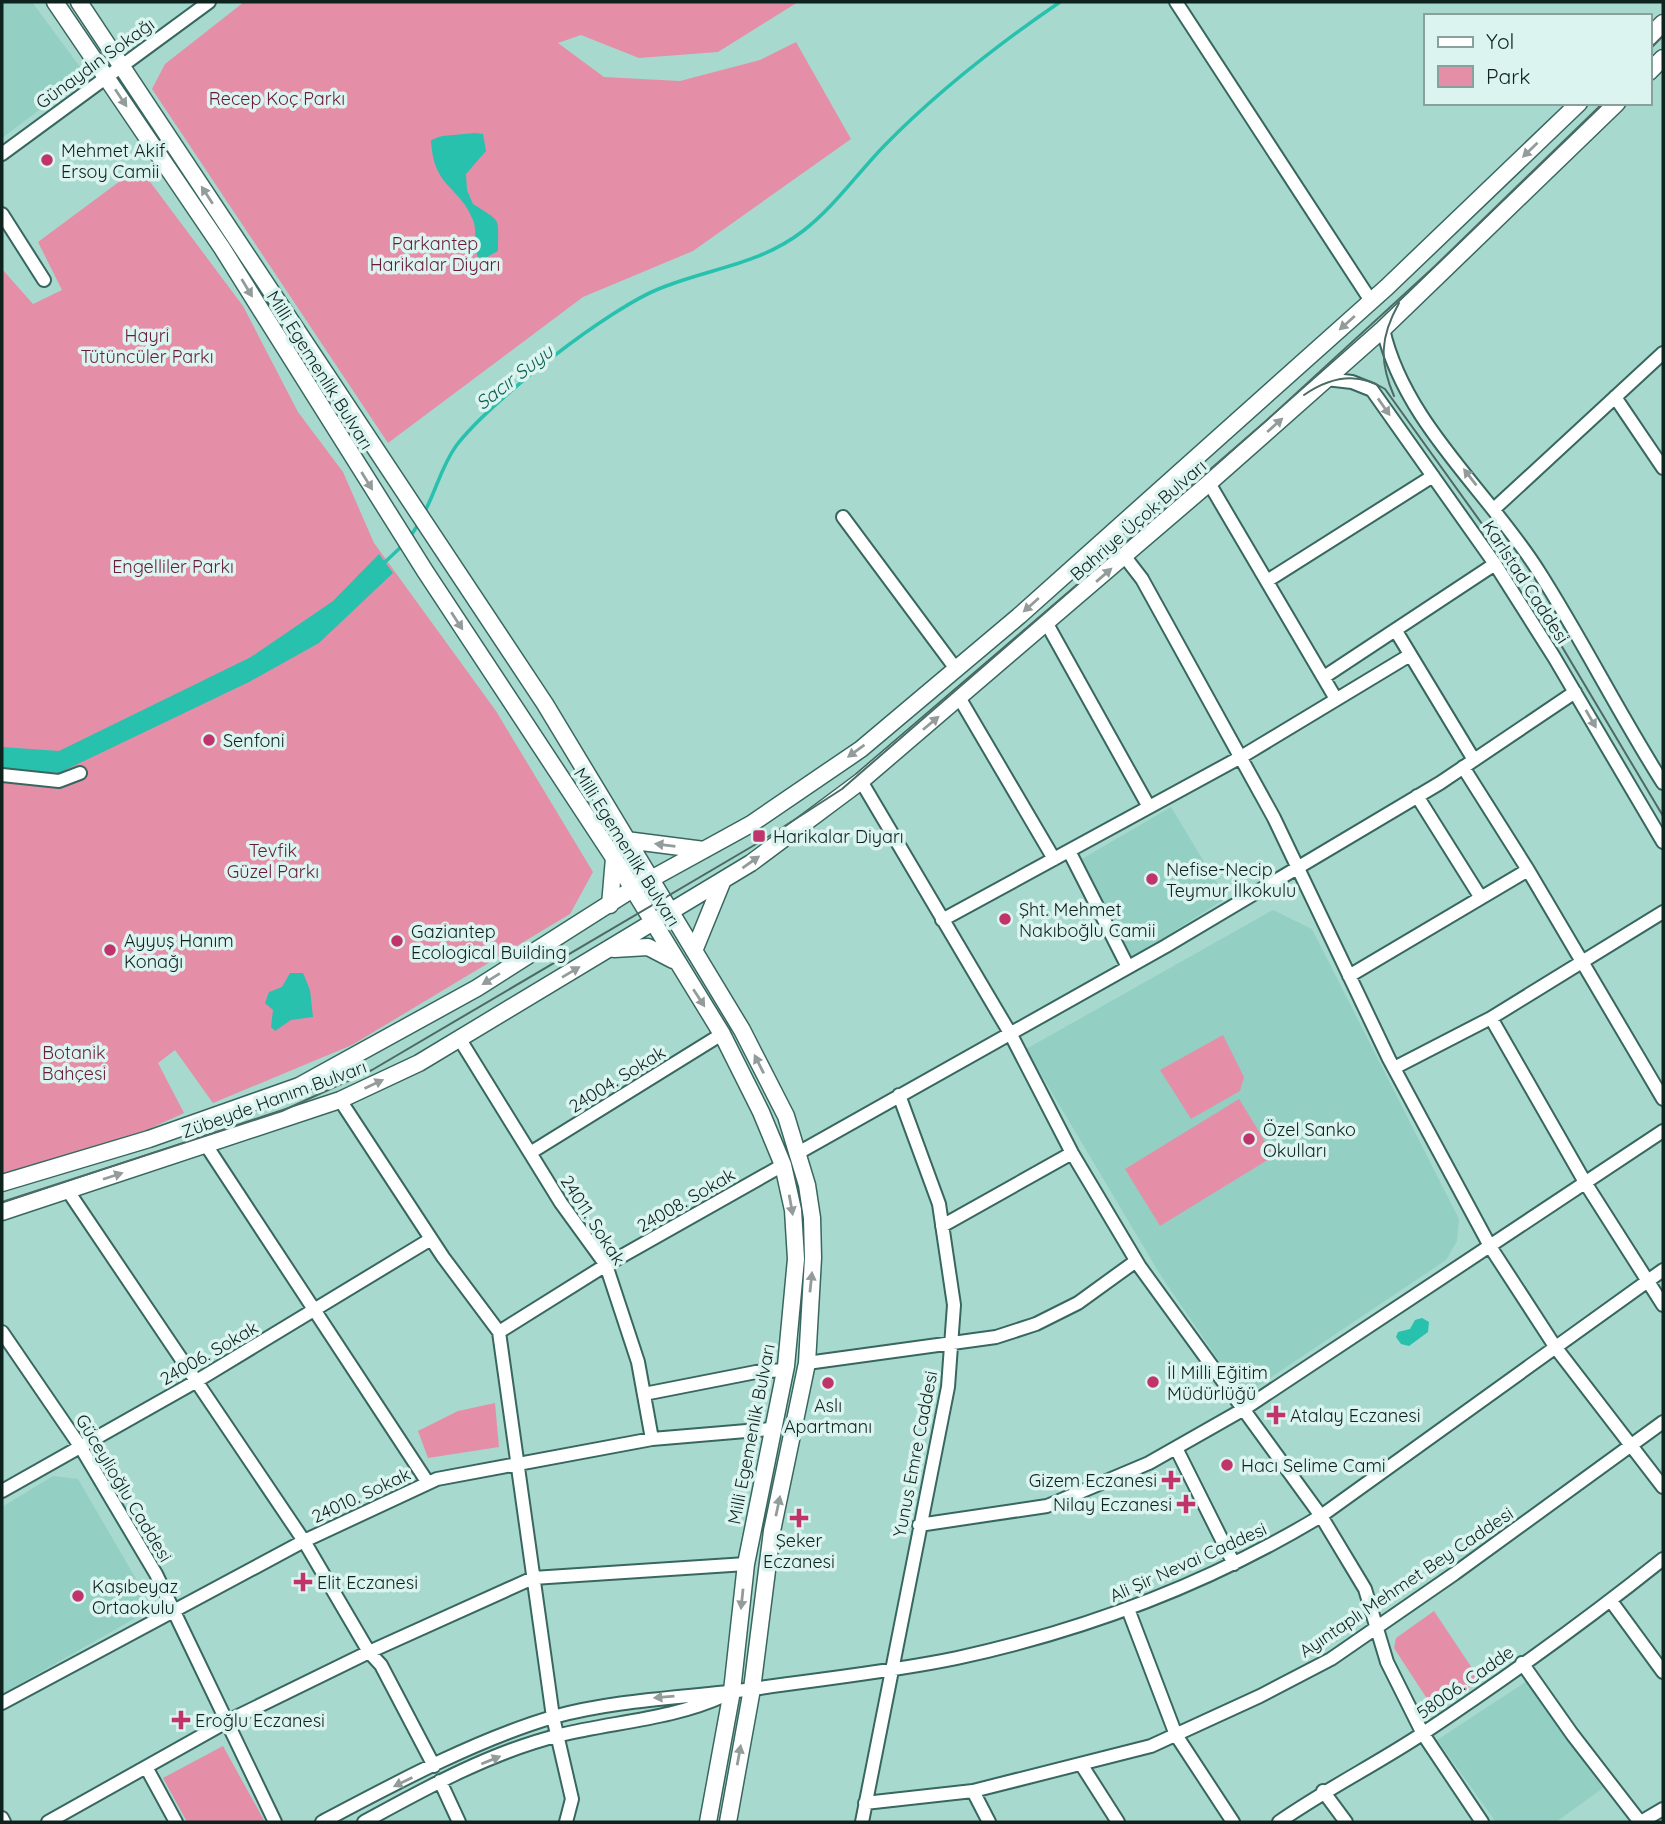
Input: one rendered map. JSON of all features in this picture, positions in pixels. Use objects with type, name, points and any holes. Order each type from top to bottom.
[{"type":"main road","name":"Milli Egemenlik Bulvarı","points":[[54,2],[222,248],[420,564],[614,858],[631,890],[722,1034],[761,1112],[783,1165],[793,1210],[796,1259],[785,1370],[746,1564],[733,1691],[708,1822]]},
{"type":"main road","name":"Milli Egemenlik Bulvarı","points":[[79,2],[124,65],[424,525],[545,704],[669,914],[742,1030],[786,1116],[807,1185],[813,1258],[807,1363],[772,1531],[752,1689],[728,1822]]},
{"type":"main road","name":"Bahriye Üçok Bulvarı","points":[[631,890],[751,824],[861,748],[956,669],[1371,301],[1577,105]]},
{"type":"main road","name":"Bahriye Üçok Bulvarı","points":[[652,924],[723,880],[861,781],[960,699],[1383,329],[1615,105]]},
{"type":"main road","points":[[625,840],[704,850]]},
{"type":"main road","points":[[610,905],[614,858]]},
{"type":"main road","points":[[694,951],[723,880]]},
{"type":"main road","name":"Zübeyde Hanım Bulvarı","points":[[2,1183],[149,1139],[299,1086],[477,988],[631,890]]},
{"type":"main road","name":"Zübeyde Hanım Bulvarı","points":[[2,1212],[340,1100],[419,1063],[652,924]]},
{"type":"main road","points":[[608,950],[648,947],[676,962]]},
{"type":"street","name":"Günaydın Sokağı","points":[[2,154],[105,75],[124,65],[209,2]]},
{"type":"street","points":[[1176,2],[1371,301]]},
{"type":"street","points":[[2,214],[44,280]]},
{"type":"street","name":"Karlstad Caddesi","points":[[1383,329],[1392,361],[1412,404],[1539,571],[1663,783]]},
{"type":"street","points":[[1494,509],[1663,354]]},
{"type":"street","name":"Karlstad Caddesi","points":[[1326,379],[1352,382],[1372,390],[1495,564],[1575,692],[1663,842]]},
{"type":"street","points":[[1615,397],[1663,468]]},
{"type":"street","points":[[1267,581],[1433,477]]},
{"type":"street","points":[[1209,483],[1336,699]]},
{"type":"street","points":[[843,517],[956,669]]},
{"type":"street","points":[[1125,557],[1142,579],[1241,757],[1394,1068],[1491,1248],[1556,1348],[1663,1487]]},
{"type":"street","points":[[1324,677],[1495,564]]},
{"type":"street","points":[[1047,624],[1149,807]]},
{"type":"street","points":[[1396,631],[1528,870],[1663,1099]]},
{"type":"street","points":[[942,920],[1241,757],[1410,655]]},
{"type":"street","points":[[798,1153],[1128,967],[1417,796],[1575,692]]},
{"type":"street","points":[[960,699],[1054,859]]},
{"type":"street","points":[[2,775],[59,781],[80,773]]},
{"type":"street","points":[[861,781],[1010,1033],[1072,1153],[1136,1261],[1321,1516],[1365,1589],[1387,1662],[1423,1734],[1482,1822]]},
{"type":"street","points":[[1417,796],[1481,898]]},
{"type":"street","points":[[1069,851],[1128,967]]},
{"type":"street","points":[[1349,976],[1528,870]]},
{"type":"street","points":[[1394,1068],[1491,1018],[1663,912]]},
{"type":"street","points":[[1491,1018],[1586,1184],[1663,1305]]},
{"type":"street","name":"24004. Sokak","points":[[530,1153],[722,1034]]},
{"type":"street","name":"24011. Sokak","points":[[459,1038],[530,1153],[606,1265],[638,1362],[652,1439]]},
{"type":"street","name":"Yunus Emre Caddesi","points":[[862,1822],[948,1387],[954,1305],[939,1204],[899,1095]]},
{"type":"street","points":[[340,1100],[431,1239],[499,1332],[553,1717],[572,1799],[566,1822]]},
{"type":"street","points":[[919,1525],[1047,1506],[1149,1463],[1244,1409],[1491,1248],[1663,1131]]},
{"type":"street","points":[[206,1146],[428,1483]]},
{"type":"street","points":[[942,1226],[1072,1153]]},
{"type":"street","name":"24008. Sokak","points":[[499,1332],[606,1265],[783,1165]]},
{"type":"street","points":[[68,1191],[304,1541],[369,1651],[381,1664],[434,1766]]},
{"type":"street","name":"24006. Sokak","points":[[2,1491],[195,1382],[431,1239]]},
{"type":"street","points":[[807,1363],[996,1337],[1035,1324],[1078,1303],[1136,1261]]},
{"type":"street","name":"Ali Şir Nevai Caddesi","points":[[322,1822],[434,1766],[553,1717],[636,1700],[752,1689],[956,1658],[1093,1623],[1128,1609],[1261,1552],[1321,1516],[1663,1270]]},
{"type":"street","name":"Güceylioğlu Caddesi","points":[[4,1339],[80,1446],[156,1574],[275,1822]]},
{"type":"street","points":[[644,1394],[756,1371],[785,1370]]},
{"type":"street","name":"Ayıntaplı Mehmet Bey Caddesi","points":[[866,1803],[973,1791],[1151,1746],[1260,1696],[1331,1659],[1454,1574],[1663,1422]]},
{"type":"street","name":"24010. Sokak","points":[[2,1703],[304,1541],[428,1483],[652,1439],[771,1429]]},
{"type":"street","points":[[1176,1448],[1234,1564]]},
{"type":"street","name":"58006. Cadde","points":[[1279,1822],[1323,1791],[1423,1734],[1611,1601],[1663,1559]]},
{"type":"street","points":[[48,1822],[228,1721],[369,1651],[533,1578],[746,1564]]},
{"type":"street","points":[[1611,1601],[1663,1672]]},
{"type":"street","points":[[1128,1609],[1175,1735],[1233,1822]]},
{"type":"street","points":[[1522,1663],[1641,1822],[1663,1809]]},
{"type":"street","points":[[364,1822],[440,1781],[558,1735],[713,1701],[733,1691]]},
{"type":"street","points":[[1081,1764],[1118,1822]]},
{"type":"street","points":[[146,1767],[176,1822]]},
{"type":"street","points":[[440,1781],[459,1822]]},
{"type":"street","points":[[973,1791],[989,1822]]},
{"type":"street","points":[[1323,1791],[1346,1822]]},
{"type":"shaded area","points":[[2,2],[32,2],[86,75],[2,138]]},
{"type":"shaded area","points":[[483,134],[486,151],[466,174],[467,190],[473,204],[494,218],[498,225],[498,251],[487,257],[478,257],[473,220],[468,209],[437,168],[431,140],[442,136]]},
{"type":"shaded area","points":[[379,554],[393,573],[319,643],[249,682],[59,773],[2,768],[2,747],[59,751],[251,657],[333,601]]},
{"type":"shaded area","name":"Nefise-Necip Teymur İlkokulu","points":[[1171,807],[1226,898],[1132,958],[1080,860]]},
{"type":"shaded area","name":"Özel Sanko Okulları","points":[[1273,910],[1312,929],[1459,1219],[1457,1241],[1446,1260],[1243,1396],[1161,1276],[1026,1049]]},
{"type":"shaded area","points":[[290,973],[303,973],[310,990],[313,1017],[291,1020],[275,1031],[271,1027],[273,1010],[265,1003],[269,992],[282,987]]},
{"type":"shaded area","points":[[1422,1318],[1429,1322],[1428,1332],[1409,1346],[1401,1344],[1396,1337],[1398,1332],[1410,1329],[1415,1320]]},
{"type":"shaded area","name":"Kaşıbeyaz Ortaokulu","points":[[53,1476],[78,1479],[153,1608],[2,1694],[2,1507]]},
{"type":"shaded area","points":[[1527,1681],[1603,1788],[1556,1822],[1496,1822],[1437,1740]]},
{"type":"green space","name":"Parkantep Harikalar Diyarı","points":[[244,2],[798,2],[718,52],[639,58],[581,35],[558,43],[604,77],[680,81],[760,60],[796,42],[851,139],[693,251],[583,297],[388,443],[152,89],[165,64]]},
{"type":"green space","points":[[139,167],[243,306],[298,412],[343,472],[374,543],[496,711],[593,872],[570,914],[352,1045],[213,1103],[175,1050],[158,1063],[184,1113],[147,1130],[2,1174],[2,269],[33,304],[62,290],[38,242]]},
{"type":"green space","points":[[1223,1035],[1244,1077],[1240,1091],[1191,1119],[1160,1070]]},
{"type":"green space","points":[[1239,1099],[1274,1156],[1160,1226],[1125,1169]]},
{"type":"green space","points":[[495,1403],[499,1447],[428,1458],[418,1431],[458,1411]]},
{"type":"green space","points":[[1434,1611],[1480,1680],[1435,1711],[1394,1648],[1396,1638]]},
{"type":"green space","points":[[223,1746],[265,1822],[187,1822],[163,1778]]},
{"type":"waterway","name":"Sacır Suyu","points":[[424,513],[446,462],[456,446],[472,427],[522,382],[582,335],[639,299],[679,281],[752,259],[803,231],[825,212],[884,146],[946,88],[1060,2]]},
{"type":"waterway","name":"Sacır Suyu","points":[[410,537],[419,523]]},
{"type":"waterway","name":"Sacır Suyu","points":[[383,564],[403,545]]},
{"type":"waterway","name":"Sacır Suyu","points":[[2,768],[38,770]]},
{"type":"tram line","points":[[1651,48],[1663,36]]},
{"type":"tram line","points":[[2,1202],[282,1111],[372,1070],[763,840],[842,789],[1267,420],[1435,266],[1601,105]]},
{"type":"tram line","points":[[1394,396],[1386,371],[1384,349],[1388,327],[1399,303]]},
{"type":"tram line","points":[[1304,395],[1324,384],[1344,378],[1364,380],[1385,389],[1521,578],[1663,816]]},
{"type":"place","name":"Mehmet Akif Ersoy Camii","points":[[47,160]]},
{"type":"place","name":"Senfoni","points":[[209,740]]},
{"type":"place","name":"Harikalar Diyarı","points":[[759,836]]},
{"type":"place","name":"Nefise-Necip Teymur İlkokulu","points":[[1152,879]]},
{"type":"place","name":"Şht. Mehmet Nakıboğlu Camii","points":[[1005,919]]},
{"type":"place","name":"Gaziantep Ecological Building","points":[[397,941]]},
{"type":"place","name":"Ayyuş Hanım Konağı","points":[[110,950]]},
{"type":"place","name":"Özel Sanko Okulları","points":[[1249,1139]]},
{"type":"place","name":"İl Milli Eğitim Müdürlüğü","points":[[1153,1382]]},
{"type":"place","name":"Aslı Apartmanı","points":[[828,1383]]},
{"type":"place","name":"Atalay Eczanesi","points":[[1276,1415]]},
{"type":"place","name":"Hacı Selime Cami","points":[[1227,1465]]},
{"type":"place","name":"Gizem Eczanesi","points":[[1171,1480]]},
{"type":"place","name":"Nilay Eczanesi","points":[[1186,1504]]},
{"type":"place","name":"Şeker Eczanesi","points":[[799,1518]]},
{"type":"place","name":"Elit Eczanesi","points":[[303,1582]]},
{"type":"place","name":"Kaşıbeyaz Ortaokulu","points":[[78,1596]]},
{"type":"place","name":"Eroğlu Eczanesi","points":[[181,1720]]},
{"type":"park label","name":"Recep Koç Parkı","points":[[277,98]]},
{"type":"park label","name":"Hayri Tütüncüler Parkı","points":[[147,345]]},
{"type":"park label","name":"Engelliler Parkı","points":[[173,566]]},
{"type":"park label","name":"Tevfik Güzel Parkı","points":[[273,860]]},
{"type":"park label","name":"Botanik Bahçesi","points":[[74,1062]]}]
